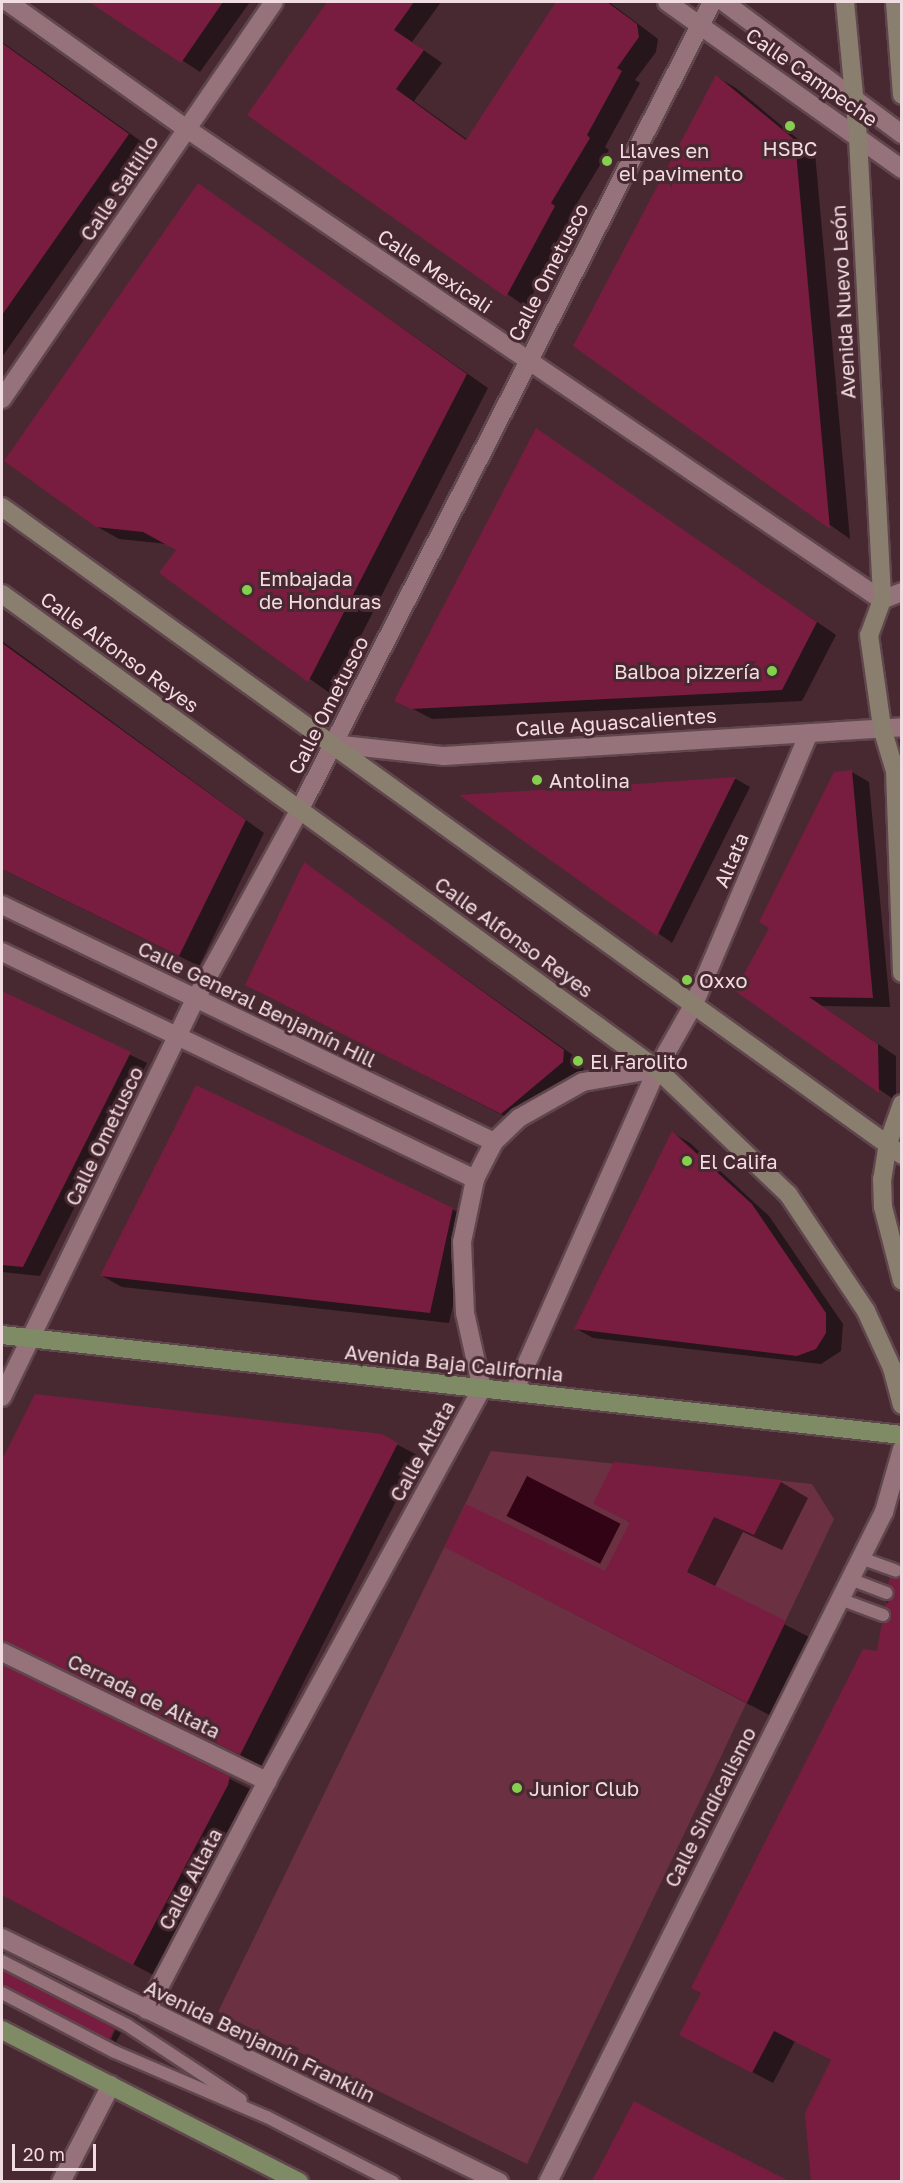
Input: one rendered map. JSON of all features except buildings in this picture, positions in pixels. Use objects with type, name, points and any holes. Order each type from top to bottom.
[{"type":"main road","name":"Avenida Nuevo León","points":[[845,2],[858,138],[882,600],[869,635],[882,728],[895,771],[902,973]]},
{"type":"main road","points":[[895,2],[902,94]]},
{"type":"main road","points":[[2,507],[895,1149]]},
{"type":"main road","name":"Calle Alfonso Reyes","points":[[2,594],[657,1069],[788,1194],[866,1311],[892,1368],[902,1405]]},
{"type":"main road","points":[[902,1104],[895,1149],[882,1179],[883,1207],[902,1281]]},
{"type":"main road","name":"Avenida Baja California","points":[[2,1335],[902,1435]]},
{"type":"main road","points":[[2,2030],[299,2181]]},
{"type":"street","name":"Calle Mexicali","points":[[8,2],[187,129],[882,600]]},
{"type":"street","name":"Calle Saltillo","points":[[2,399],[274,2]]},
{"type":"street","name":"Calle Campeche","points":[[667,2],[902,169]]},
{"type":"street","name":"Calle Ometusco","points":[[2,1397],[195,1000],[300,809],[712,2]]},
{"type":"street","name":"Calle Campeche","points":[[724,2],[902,134]]},
{"type":"street","points":[[882,600],[902,592]]},
{"type":"street","points":[[882,600],[902,599]]},
{"type":"street","name":"Calle Aguascalientes","points":[[333,744],[444,756],[902,727]]},
{"type":"street","name":"Altata","points":[[657,1069],[694,1004],[808,733]]},
{"type":"street","name":"Calle General Benjamín Hill","points":[[2,905],[494,1143]]},
{"type":"street","points":[[2,952],[475,1179]]},
{"type":"street","points":[[482,1389],[461,1281],[466,1213],[475,1179],[494,1143],[535,1108],[583,1082],[657,1069]]},
{"type":"street","points":[[514,1392],[657,1069]]},
{"type":"street","name":"Calle Altata","points":[[147,2010],[267,1781],[482,1389]]},
{"type":"street","name":"Calle Sindicalismo","points":[[548,2181],[861,1558],[889,1500],[902,1449]]},
{"type":"street","name":"Cerrada de Altata","points":[[2,1652],[267,1781]]},
{"type":"street","name":"Avenida Benjamín Franklin","points":[[2,1938],[499,2181]]},
{"type":"street","points":[[61,2181],[111,2085]]},
{"type":"lane","points":[[861,1558],[896,1571]]},
{"type":"lane","points":[[850,1579],[886,1593]]},
{"type":"lane","points":[[840,1599],[883,1615]]},
{"type":"lane","points":[[2,1961],[127,2025],[267,2117]]},
{"type":"lane","points":[[2,1993],[115,2052],[267,2117],[393,2181]]},
{"type":"shaded area","name":"Junior Club","points":[[491,1451],[812,1484],[834,1519],[527,2164],[218,2012]]},
{"type":"shaded area","points":[[527,1476],[621,1524],[600,1564],[507,1516]]},
{"type":"place","name":"HSBC","points":[[790,126]]},
{"type":"place","name":"Llaves en el pavimento","points":[[607,161]]},
{"type":"place","name":"Embajada de Honduras","points":[[247,590]]},
{"type":"place","name":"Balboa pizzería","points":[[772,671]]},
{"type":"place","name":"Antolina","points":[[537,780]]},
{"type":"place","name":"Oxxo","points":[[687,980]]},
{"type":"place","name":"El Farolito","points":[[578,1061]]},
{"type":"place","name":"El Califa","points":[[687,1161]]},
{"type":"place","name":"Junior Club","points":[[517,1788]]}]
